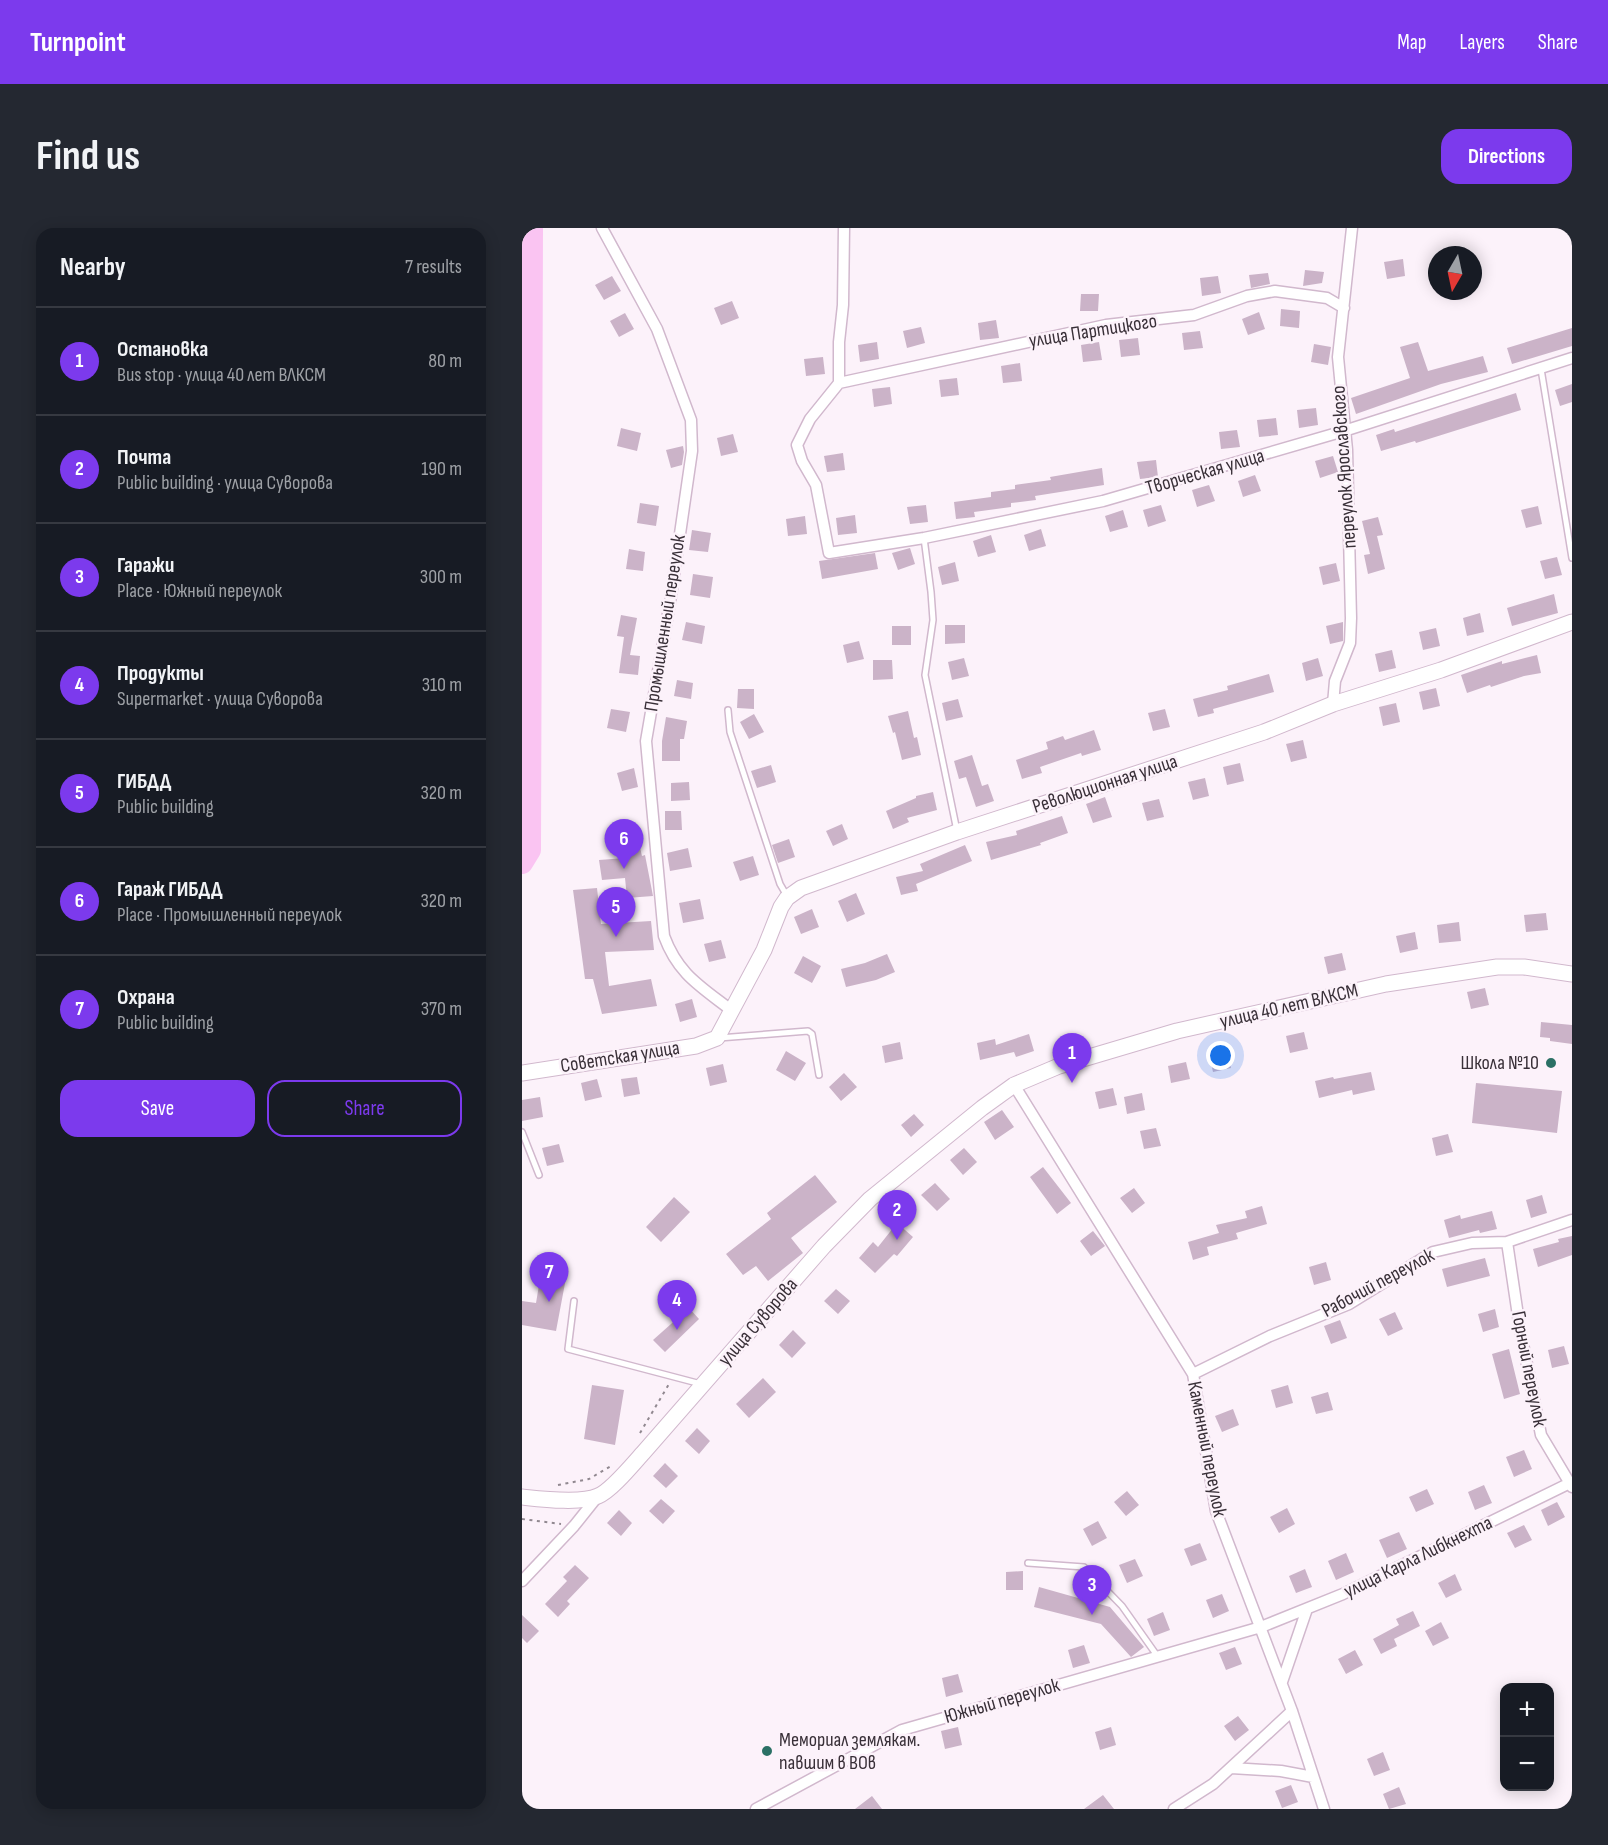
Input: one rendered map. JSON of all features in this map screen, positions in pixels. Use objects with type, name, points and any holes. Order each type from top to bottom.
[{"type":"street","name":"Промышленный переулок","points":[[602,228],[657,329],[691,420],[692,451],[671,596],[646,741],[664,936],[671,955],[686,975],[731,1010]]},
{"type":"street","points":[[839,383],[844,228]]},
{"type":"street","name":"переулок Ярославского","points":[[1334,704],[1335,681],[1350,643],[1351,618],[1347,450],[1338,357],[1339,331],[1344,308],[1352,228]]},
{"type":"street","name":"улица Партицкого","points":[[839,383],[1106,325],[1194,315],[1247,296],[1275,291],[1327,298],[1344,308]]},
{"type":"street","name":"Творческая улица","points":[[839,383],[810,418],[797,445],[802,461],[816,485],[829,553],[924,538],[1102,501],[1344,431],[1572,358]]},
{"type":"street","name":"Революционная улица","points":[[787,898],[801,888],[957,832],[1264,732],[1334,704],[1441,670],[1572,622]]},
{"type":"street","points":[[717,1038],[764,950],[781,907],[787,898]]},
{"type":"street","name":"улица 40 лет ВЛКСМ","points":[[1014,1085],[1059,1066],[1178,1031],[1386,984],[1497,967],[1572,974]]},
{"type":"street","name":"Советская улица","points":[[522,1073],[696,1046],[717,1038]]},
{"type":"street","name":"Каменный переулок","points":[[1014,1085],[1193,1374],[1216,1511],[1282,1682],[1324,1809]]},
{"type":"street","name":"улица Суворова","points":[[522,1581],[574,1526],[598,1496],[619,1479],[824,1246],[870,1199],[981,1108],[1014,1085]]},
{"type":"street","name":"Рабочий переулок","points":[[1193,1374],[1270,1336],[1349,1304],[1433,1251],[1472,1243],[1507,1242],[1572,1220]]},
{"type":"street","name":"Горный переулок","points":[[1507,1242],[1522,1340],[1541,1435],[1571,1484]]},
{"type":"street","name":"улица Карла Либкнехта","points":[[1261,1627],[1343,1594],[1571,1484]]},
{"type":"street","points":[[522,1497],[558,1500],[598,1496]]},
{"type":"street","points":[[1282,1682],[1307,1609]]},
{"type":"street","name":"Южный переулок","points":[[756,1809],[902,1730],[1261,1627]]},
{"type":"street","points":[[1174,1809],[1213,1784],[1292,1711]]},
{"type":"street","points":[[1231,1768],[1281,1771],[1312,1777]]},
{"type":"lane","points":[[1540,369],[1572,558]]},
{"type":"lane","points":[[924,538],[933,620],[925,675],[957,832]]},
{"type":"lane","points":[[728,710],[730,732],[780,884],[787,898]]},
{"type":"lane","points":[[717,1038],[808,1031],[812,1034],[819,1075]]},
{"type":"lane","points":[[522,1132],[539,1174]]},
{"type":"lane","points":[[574,1301],[568,1349],[703,1385]]},
{"type":"lane","points":[[1028,1563],[1084,1567],[1122,1606],[1158,1657]]},
{"type":"path","points":[[637,1439],[672,1377]]},
{"type":"path","points":[[556,1485],[589,1479],[613,1465]]},
{"type":"path","points":[[522,1519],[574,1526]]},
{"type":"building","points":[[1403,259],[1405,276],[1387,279],[1384,262]]},
{"type":"building","points":[[1305,270],[1324,272],[1322,283],[1303,286]]},
{"type":"building","points":[[1268,273],[1270,284],[1251,288],[1249,275]]},
{"type":"building","points":[[612,276],[621,291],[604,300],[595,285]]},
{"type":"building","points":[[1218,276],[1221,293],[1202,296],[1200,278]]},
{"type":"building","points":[[1081,294],[1099,294],[1098,311],[1080,311]]},
{"type":"building","points":[[732,301],[739,318],[721,325],[714,308]]},
{"type":"building","points":[[1281,309],[1300,311],[1299,328],[1280,326]]},
{"type":"building","points":[[1259,312],[1265,329],[1248,335],[1242,319]]},
{"type":"building","points":[[625,313],[634,329],[619,337],[610,321]]},
{"type":"building","points":[[996,320],[999,338],[980,340],[978,323]]},
{"type":"building","points":[[921,327],[925,343],[907,348],[903,331]]},
{"type":"building","points":[[1572,328],[1572,346],[1512,364],[1507,348]]},
{"type":"building","points":[[1200,331],[1203,348],[1184,350],[1182,333]]},
{"type":"building","points":[[1138,338],[1140,355],[1121,357],[1119,340]]},
{"type":"building","points":[[877,342],[879,359],[860,362],[858,345]]},
{"type":"building","points":[[1099,342],[1102,360],[1083,362],[1081,345]]},
{"type":"building","points":[[1418,342],[1428,371],[1483,356],[1488,372],[1441,384],[1356,414],[1351,398],[1410,378],[1400,347]]},
{"type":"building","points":[[1314,344],[1331,347],[1328,365],[1311,362]]},
{"type":"building","points":[[823,357],[825,374],[806,376],[804,359]]},
{"type":"building","points":[[1020,363],[1022,381],[1003,383],[1001,366]]},
{"type":"building","points":[[957,378],[959,395],[941,397],[939,380]]},
{"type":"building","points":[[1572,384],[1572,402],[1560,406],[1555,390]]},
{"type":"building","points":[[890,387],[892,404],[874,407],[872,389]]},
{"type":"building","points":[[1516,393],[1521,410],[1416,443],[1415,441],[1381,451],[1376,435],[1394,429],[1395,432]]},
{"type":"building","points":[[1316,408],[1318,425],[1299,428],[1297,410]]},
{"type":"building","points":[[1276,418],[1278,435],[1259,437],[1257,420]]},
{"type":"building","points":[[621,428],[641,433],[637,451],[617,446]]},
{"type":"building","points":[[1237,430],[1240,447],[1221,449],[1219,432]]},
{"type":"building","points":[[733,434],[738,452],[721,456],[717,438]]},
{"type":"building","points":[[683,446],[682,465],[671,468],[666,450]]},
{"type":"building","points":[[843,453],[845,470],[827,472],[824,456]]},
{"type":"building","points":[[1333,456],[1338,472],[1320,478],[1315,461]]},
{"type":"building","points":[[1156,460],[1158,477],[1140,479],[1137,462]]},
{"type":"building","points":[[1102,468],[1104,485],[1035,496],[1036,500],[1011,503],[1011,507],[974,512],[975,517],[956,519],[954,502],[991,497],[991,492],[1015,489],[1015,485],[1051,480],[1050,477]]},
{"type":"building","points":[[1255,475],[1261,491],[1243,497],[1238,481]]},
{"type":"building","points":[[1209,485],[1215,501],[1197,507],[1192,490]]},
{"type":"building","points":[[640,503],[659,506],[656,526],[637,523]]},
{"type":"building","points":[[926,505],[928,522],[910,524],[907,507]]},
{"type":"building","points":[[1161,505],[1166,521],[1148,527],[1143,510]]},
{"type":"building","points":[[1538,506],[1542,524],[1526,528],[1521,510]]},
{"type":"building","points":[[1123,510],[1128,527],[1110,532],[1105,516]]},
{"type":"building","points":[[855,515],[857,533],[838,535],[836,518]]},
{"type":"building","points":[[805,516],[807,534],[788,536],[786,519]]},
{"type":"building","points":[[1378,517],[1383,535],[1377,536],[1385,569],[1368,574],[1364,555],[1370,554],[1362,521]]},
{"type":"building","points":[[1041,529],[1046,546],[1029,551],[1024,535]]},
{"type":"building","points":[[692,530],[711,533],[708,552],[689,550]]},
{"type":"building","points":[[991,535],[996,552],[978,557],[973,541]]},
{"type":"building","points":[[910,548],[915,564],[898,570],[892,553]]},
{"type":"building","points":[[629,549],[645,552],[643,571],[626,569]]},
{"type":"building","points":[[875,553],[878,569],[822,579],[819,561]]},
{"type":"building","points":[[1557,557],[1562,575],[1545,579],[1540,561]]},
{"type":"building","points":[[955,562],[959,581],[942,585],[938,567]]},
{"type":"building","points":[[1336,563],[1340,581],[1323,585],[1319,567]]},
{"type":"building","points":[[693,574],[713,577],[710,598],[690,595]]},
{"type":"building","points":[[1554,594],[1558,613],[1512,626],[1507,608]]},
{"type":"building","points":[[1480,613],[1484,632],[1467,636],[1463,618]]},
{"type":"building","points":[[621,615],[637,618],[630,655],[640,656],[638,675],[619,673],[624,637],[617,636]]},
{"type":"building","points":[[686,622],[705,626],[702,644],[682,640]]},
{"type":"building","points":[[1343,622],[1343,641],[1330,644],[1326,626]]},
{"type":"building","points":[[945,625],[965,625],[965,643],[945,644]]},
{"type":"building","points":[[892,626],[911,626],[911,645],[892,645]]},
{"type":"building","points":[[1436,628],[1440,646],[1423,650],[1419,632]]},
{"type":"building","points":[[859,641],[864,659],[847,663],[843,645]]},
{"type":"building","points":[[1392,650],[1396,668],[1379,672],[1375,654]]},
{"type":"building","points":[[1537,655],[1541,673],[1467,693],[1461,675],[1502,661],[1502,664]]},
{"type":"building","points":[[964,658],[969,676],[952,680],[948,662]]},
{"type":"building","points":[[1318,658],[1323,676],[1306,681],[1302,663]]},
{"type":"building","points":[[873,660],[892,660],[893,679],[873,680]]},
{"type":"building","points":[[1269,674],[1274,692],[1213,709],[1214,713],[1198,717],[1193,699],[1228,690],[1227,686]]},
{"type":"building","points":[[677,680],[693,683],[691,699],[674,696]]},
{"type":"building","points":[[1436,688],[1440,706],[1423,710],[1419,692]]},
{"type":"building","points":[[738,689],[754,689],[754,709],[737,708]]},
{"type":"building","points":[[958,699],[963,717],[946,721],[942,703]]},
{"type":"building","points":[[1396,703],[1400,722],[1383,726],[1379,707]]},
{"type":"building","points":[[611,709],[630,712],[626,732],[607,728]]},
{"type":"building","points":[[1165,709],[1170,727],[1153,731],[1148,713]]},
{"type":"building","points":[[908,711],[914,738],[917,737],[921,755],[902,760],[895,732],[893,733],[888,716]]},
{"type":"building","points":[[754,714],[764,732],[749,739],[740,722]]},
{"type":"building","points":[[666,717],[687,721],[684,739],[680,739],[680,761],[662,761],[662,741]]},
{"type":"building","points":[[1094,730],[1101,750],[1082,756],[1081,753],[1040,767],[1042,773],[1022,779],[1016,760],[1048,749],[1046,742],[1063,736],[1065,740]]},
{"type":"building","points":[[1303,740],[1307,758],[1291,762],[1286,744]]},
{"type":"building","points":[[972,755],[982,786],[988,784],[994,801],[976,807],[966,777],[959,779],[954,761]]},
{"type":"building","points":[[1240,763],[1244,781],[1227,785],[1223,767]]},
{"type":"building","points":[[771,765],[776,782],[757,788],[751,771]]},
{"type":"building","points":[[634,768],[638,787],[622,791],[617,773]]},
{"type":"building","points":[[1205,778],[1209,796],[1193,800],[1188,782]]},
{"type":"building","points":[[689,782],[690,800],[671,801],[671,783]]},
{"type":"building","points":[[933,792],[937,810],[907,818],[909,822],[893,829],[886,811],[916,796]]},
{"type":"building","points":[[1105,797],[1112,817],[1093,823],[1086,804]]},
{"type":"building","points":[[1159,799],[1164,817],[1147,821],[1142,803]]},
{"type":"building","points":[[665,811],[681,811],[682,830],[665,830]]},
{"type":"building","points":[[1062,816],[1068,833],[1040,843],[1041,845],[991,860],[986,842],[1017,835],[1016,831]]},
{"type":"building","points":[[634,823],[642,856],[645,855],[653,896],[627,898],[625,878],[602,880],[599,860],[625,858],[617,827]]},
{"type":"building","points":[[842,824],[848,839],[833,846],[826,831]]},
{"type":"building","points":[[789,839],[795,857],[778,863],[772,845]]},
{"type":"building","points":[[965,845],[972,861],[916,884],[918,891],[901,895],[896,877],[923,871],[920,864]]},
{"type":"building","points":[[688,848],[692,867],[670,871],[667,853]]},
{"type":"building","points":[[753,856],[759,875],[740,881],[733,862]]},
{"type":"building","points":[[597,888],[601,924],[651,921],[654,950],[605,952],[609,986],[651,979],[657,1006],[602,1014],[593,979],[585,979],[573,890]]},
{"type":"building","points":[[856,893],[865,914],[847,922],[838,901]]},
{"type":"building","points":[[700,899],[704,919],[683,923],[679,903]]},
{"type":"building","points":[[812,909],[819,927],[801,934],[794,917]]},
{"type":"building","points":[[1546,913],[1548,930],[1526,932],[1524,915]]},
{"type":"building","points":[[1459,922],[1461,941],[1439,943],[1437,925]]},
{"type":"building","points":[[1415,932],[1418,949],[1400,953],[1396,936]]},
{"type":"building","points":[[721,940],[726,958],[709,962],[704,944]]},
{"type":"building","points":[[1342,953],[1346,970],[1328,974],[1324,957]]},
{"type":"building","points":[[887,954],[895,972],[876,980],[846,987],[841,969]]},
{"type":"building","points":[[803,956],[821,966],[812,983],[794,973]]},
{"type":"building","points":[[1485,988],[1489,1005],[1471,1009],[1467,992]]},
{"type":"building","points":[[692,999],[697,1017],[680,1022],[675,1004]]},
{"type":"building","points":[[1541,1022],[1572,1025],[1572,1044],[1540,1037]]},
{"type":"building","points":[[1304,1032],[1308,1049],[1290,1053],[1286,1036]]},
{"type":"building","points":[[1029,1034],[1034,1051],[1016,1057],[1014,1052],[980,1060],[977,1043],[995,1039],[996,1045]]},
{"type":"building","points":[[900,1042],[903,1059],[885,1063],[882,1046]]},
{"type":"building","points":[[786,1051],[806,1063],[795,1081],[776,1070]]},
{"type":"building","points":[[1227,1051],[1231,1068],[1213,1072],[1209,1055]]},
{"type":"building","points":[[1186,1062],[1190,1079],[1171,1083],[1168,1066]]},
{"type":"building","points":[[723,1064],[727,1082],[710,1086],[706,1068]]},
{"type":"building","points":[[1371,1072],[1375,1090],[1353,1095],[1352,1090],[1319,1098],[1315,1081]]},
{"type":"building","points":[[844,1073],[857,1087],[841,1101],[829,1087]]},
{"type":"building","points":[[637,1077],[640,1094],[624,1097],[621,1079]]},
{"type":"building","points":[[597,1079],[602,1097],[585,1101],[581,1083]]},
{"type":"building","name":"Школа №10","points":[[1476,1083],[1562,1091],[1557,1133],[1472,1123]]},
{"type":"building","points":[[1113,1088],[1117,1105],[1099,1109],[1095,1092]]},
{"type":"building","points":[[1142,1093],[1145,1110],[1127,1114],[1124,1097]]},
{"type":"building","points":[[540,1097],[543,1117],[522,1121],[522,1100]]},
{"type":"building","points":[[1002,1110],[1014,1127],[995,1140],[984,1122]]},
{"type":"building","points":[[914,1114],[924,1125],[911,1137],[901,1125]]},
{"type":"building","points":[[1156,1128],[1161,1146],[1144,1149],[1140,1131]]},
{"type":"building","points":[[1448,1134],[1453,1152],[1436,1156],[1432,1138]]},
{"type":"building","points":[[559,1144],[564,1162],[547,1166],[542,1148]]},
{"type":"building","points":[[964,1148],[977,1162],[963,1175],[950,1160]]},
{"type":"building","points":[[1043,1167],[1071,1203],[1057,1214],[1030,1177]]},
{"type":"building","points":[[815,1175],[837,1202],[791,1238],[803,1253],[768,1281],[756,1266],[743,1275],[726,1254],[771,1219],[767,1213]]},
{"type":"building","points":[[935,1183],[950,1199],[937,1211],[921,1195]]},
{"type":"building","points":[[1134,1188],[1145,1203],[1132,1213],[1120,1198]]},
{"type":"building","points":[[1542,1195],[1547,1213],[1531,1218],[1526,1200]]},
{"type":"building","points":[[674,1197],[690,1212],[661,1242],[646,1227]]},
{"type":"building","points":[[1262,1206],[1267,1224],[1236,1233],[1238,1239],[1207,1247],[1209,1255],[1193,1260],[1188,1242],[1219,1233],[1216,1225],[1247,1218],[1245,1211]]},
{"type":"building","points":[[1492,1211],[1497,1229],[1480,1233],[1479,1230],[1449,1238],[1444,1220],[1460,1215],[1461,1219]]},
{"type":"building","points":[[897,1223],[913,1237],[897,1256],[894,1254],[875,1273],[859,1258],[873,1242],[878,1247]]},
{"type":"building","points":[[1093,1231],[1105,1246],[1091,1256],[1080,1241]]},
{"type":"building","points":[[1572,1236],[1572,1255],[1538,1267],[1533,1249]]},
{"type":"building","points":[[1485,1258],[1490,1276],[1447,1287],[1442,1269]]},
{"type":"building","points":[[1326,1262],[1331,1280],[1314,1285],[1309,1267]]},
{"type":"building","points":[[541,1273],[566,1278],[556,1331],[522,1325],[522,1301],[536,1303]]},
{"type":"building","points":[[836,1289],[850,1301],[838,1314],[824,1301]]},
{"type":"building","points":[[689,1308],[699,1319],[665,1352],[653,1340]]},
{"type":"building","points":[[1495,1309],[1499,1327],[1483,1332],[1478,1314]]},
{"type":"building","points":[[1395,1312],[1403,1329],[1388,1336],[1379,1319]]},
{"type":"building","points":[[1340,1320],[1347,1338],[1331,1344],[1324,1326]]},
{"type":"building","points":[[793,1330],[806,1343],[792,1358],[779,1345]]},
{"type":"building","points":[[1564,1346],[1569,1364],[1552,1368],[1548,1350]]},
{"type":"building","points":[[1509,1349],[1520,1394],[1504,1399],[1492,1354]]},
{"type":"building","points":[[763,1378],[776,1392],[749,1418],[736,1404]]},
{"type":"building","points":[[592,1385],[624,1390],[615,1445],[584,1439]]},
{"type":"building","points":[[1288,1385],[1293,1403],[1276,1408],[1271,1390]]},
{"type":"building","points":[[1328,1392],[1333,1410],[1316,1414],[1311,1397]]},
{"type":"building","points":[[1233,1409],[1239,1425],[1222,1432],[1215,1416]]},
{"type":"building","points":[[697,1428],[710,1441],[699,1454],[685,1441]]},
{"type":"building","points":[[1524,1450],[1532,1469],[1514,1477],[1506,1457]]},
{"type":"building","points":[[665,1463],[678,1476],[666,1488],[653,1476]]},
{"type":"building","points":[[1484,1485],[1492,1503],[1475,1510],[1468,1492]]},
{"type":"building","points":[[1427,1489],[1434,1504],[1416,1512],[1409,1497]]},
{"type":"building","points":[[1127,1491],[1139,1505],[1126,1516],[1114,1502]]},
{"type":"building","points":[[661,1499],[675,1511],[663,1524],[649,1511]]},
{"type":"building","points":[[1557,1502],[1565,1517],[1548,1526],[1541,1510]]},
{"type":"building","points":[[1287,1508],[1295,1524],[1279,1533],[1270,1517]]},
{"type":"building","points":[[619,1510],[632,1523],[621,1536],[607,1523]]},
{"type":"building","points":[[1098,1521],[1107,1538],[1092,1546],[1083,1529]]},
{"type":"building","points":[[1524,1525],[1532,1540],[1515,1548],[1507,1533]]},
{"type":"building","points":[[1399,1532],[1407,1549],[1387,1558],[1379,1540]]},
{"type":"building","points":[[1200,1543],[1207,1560],[1191,1566],[1184,1549]]},
{"type":"building","points":[[1346,1553],[1354,1572],[1336,1580],[1328,1561]]},
{"type":"building","points":[[1135,1559],[1143,1576],[1127,1583],[1119,1565]]},
{"type":"building","points":[[575,1565],[589,1578],[567,1601],[570,1604],[558,1617],[545,1604],[567,1581],[563,1577]]},
{"type":"building","points":[[1305,1569],[1312,1587],[1296,1593],[1289,1576]]},
{"type":"building","points":[[1023,1571],[1023,1590],[1006,1590],[1006,1572]]},
{"type":"building","points":[[1455,1574],[1462,1590],[1446,1598],[1438,1583]]},
{"type":"building","points":[[1039,1587],[1110,1607],[1144,1647],[1131,1657],[1101,1624],[1034,1607]]},
{"type":"building","points":[[1222,1594],[1229,1611],[1213,1618],[1206,1600]]},
{"type":"building","points":[[1413,1611],[1420,1626],[1394,1639],[1397,1646],[1381,1654],[1373,1639],[1399,1625],[1396,1619]]},
{"type":"building","points":[[1163,1612],[1170,1630],[1154,1636],[1147,1619]]},
{"type":"building","points":[[522,1615],[539,1631],[527,1643],[522,1638]]},
{"type":"building","points":[[1441,1622],[1449,1638],[1433,1646],[1425,1631]]},
{"type":"building","points":[[1084,1645],[1090,1663],[1073,1668],[1068,1650]]},
{"type":"building","points":[[1235,1647],[1242,1664],[1226,1670],[1219,1653]]},
{"type":"building","points":[[1355,1650],[1363,1665],[1346,1674],[1338,1659]]},
{"type":"building","points":[[958,1674],[963,1692],[946,1697],[942,1678]]},
{"type":"building","points":[[1238,1716],[1249,1730],[1235,1741],[1224,1726]]},
{"type":"building","points":[[958,1727],[962,1745],[945,1749],[941,1731]]},
{"type":"building","points":[[1111,1727],[1116,1745],[1100,1750],[1095,1732]]},
{"type":"building","points":[[1383,1752],[1390,1770],[1374,1776],[1367,1759]]},
{"type":"building","points":[[1291,1785],[1298,1802],[1282,1808],[1275,1791]]},
{"type":"building","points":[[1399,1787],[1406,1804],[1389,1809],[1383,1794]]},
{"type":"building","points":[[1103,1795],[1114,1809],[1084,1809]]},
{"type":"building","points":[[872,1796],[882,1809],[855,1809]]},
{"type":"waterway","points":[[522,863],[530,850],[532,228]]},
{"type":"place","name":"Гараж ГИБДД","points":[[624,869]]},
{"type":"place","name":"ГИБДД","points":[[616,937]]},
{"type":"place","name":"Школа №10","points":[[1551,1063]]},
{"type":"place","name":"Остановка","points":[[1072,1083]]},
{"type":"place","name":"Почта","points":[[897,1240]]},
{"type":"place","name":"Охрана","points":[[549,1302]]},
{"type":"place","name":"Продукты","points":[[677,1330]]},
{"type":"place","name":"Гаражи","points":[[1092,1615]]},
{"type":"place","name":"Мемориал землякам. павшим в ВОв","points":[[767,1751]]}]
